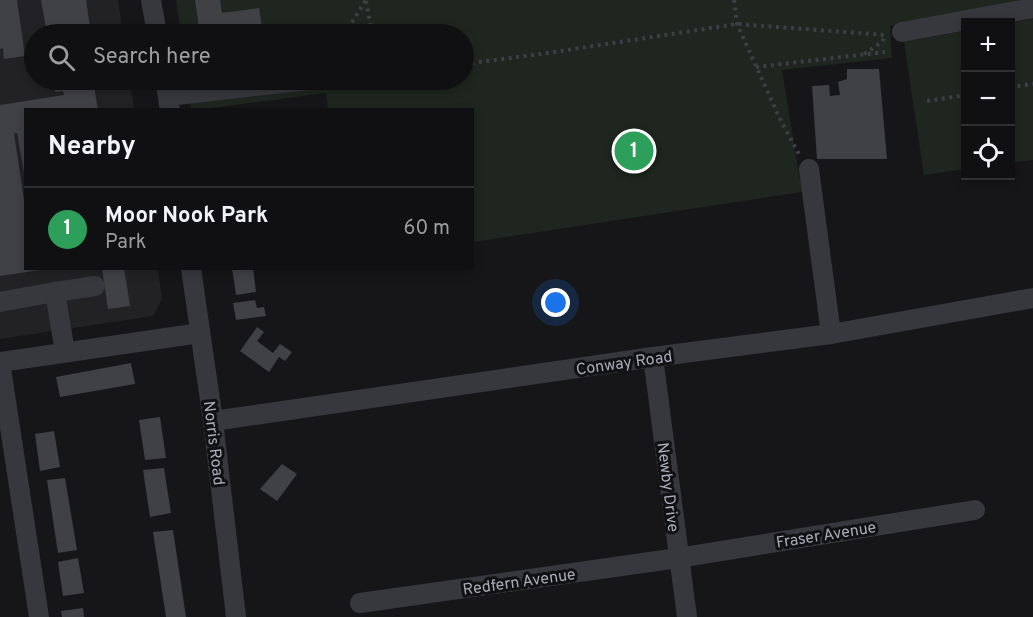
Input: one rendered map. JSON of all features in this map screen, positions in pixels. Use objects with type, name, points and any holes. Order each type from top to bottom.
[{"type":"street","points":[[151,0],[155,24]]},
{"type":"street","points":[[894,33],[1033,8]]},
{"type":"street","points":[[167,95],[214,90]]},
{"type":"street","points":[[809,169],[831,334]]},
{"type":"street","name":"Norris Road","points":[[191,270],[213,422],[236,617]]},
{"type":"street","points":[[0,302],[95,286]]},
{"type":"street","points":[[55,292],[65,352]]},
{"type":"street","name":"Conway Road","points":[[213,422],[653,357],[831,334],[1033,298]]},
{"type":"street","points":[[39,617],[0,362],[200,333]]},
{"type":"street","name":"Newby Drive","points":[[653,357],[687,617]]},
{"type":"street","name":"Fraser Avenue","points":[[678,558],[975,510]]},
{"type":"street","name":"Redfern Avenue","points":[[360,603],[678,558]]},
{"type":"path","points":[[351,24],[366,0]]},
{"type":"path","points":[[366,0],[370,24]]},
{"type":"path","points":[[734,0],[737,24],[756,67],[779,117],[809,169]]},
{"type":"path","points":[[474,63],[737,24],[894,33]]},
{"type":"path","points":[[864,54],[894,33]]},
{"type":"path","points":[[756,67],[885,52]]},
{"type":"path","points":[[1015,86],[1033,84]]},
{"type":"path","points":[[927,101],[961,96]]},
{"type":"shaded area","points":[[0,0],[118,0],[122,24],[24,24],[24,90],[131,90],[134,108],[24,108],[24,270],[158,270],[162,299],[153,316],[0,339]]},
{"type":"shaded area","points":[[176,0],[1031,0],[890,26],[892,58],[782,70],[802,192],[474,242],[474,108],[328,108],[326,93],[212,108],[191,108],[188,90],[474,90],[474,24],[180,24]]},
{"type":"shaded area","points":[[1033,19],[1033,160],[1015,162],[1015,72],[1015,22]]},
{"type":"shaded area","points":[[961,32],[961,170],[924,175],[904,42]]},
{"type":"building","points":[[0,0],[17,0],[24,56],[4,59],[3,48],[0,49]]},
{"type":"building","points":[[41,0],[86,0],[90,24],[45,24]]},
{"type":"building","points":[[195,0],[220,0],[222,13],[259,8],[261,24],[199,24]]},
{"type":"building","points":[[847,69],[879,69],[887,159],[817,159],[812,86],[829,85],[830,96],[840,95],[838,82],[847,79]]},
{"type":"building","points":[[55,90],[95,90],[98,108],[24,108],[24,173],[17,133],[14,133],[24,200],[24,270],[40,270],[0,276],[0,105],[64,95],[63,91],[55,92]]},
{"type":"building","points":[[102,270],[124,270],[130,306],[108,309]]},
{"type":"building","points":[[232,270],[253,270],[256,292],[236,295]]},
{"type":"building","points":[[255,300],[257,308],[264,307],[266,316],[236,320],[233,303]]},
{"type":"building","points":[[257,327],[264,332],[257,341],[273,353],[280,344],[292,352],[285,361],[279,357],[269,372],[240,351]]},
{"type":"building","points":[[131,363],[135,384],[60,397],[56,377]]},
{"type":"building","points":[[160,417],[166,458],[145,460],[139,420]]},
{"type":"building","points":[[54,431],[60,467],[40,471],[35,434]]},
{"type":"building","points":[[282,464],[297,474],[277,501],[260,489]]},
{"type":"building","points":[[164,468],[171,513],[150,517],[143,470]]},
{"type":"building","points":[[65,478],[77,550],[58,553],[47,480]]},
{"type":"building","points":[[173,530],[186,617],[166,617],[153,532]]},
{"type":"building","points":[[78,558],[84,593],[63,596],[58,562]]},
{"type":"building","points":[[83,608],[84,617],[62,617],[61,611]]},
{"type":"place","name":"Moor Nook Park","points":[[634,151]]}]
